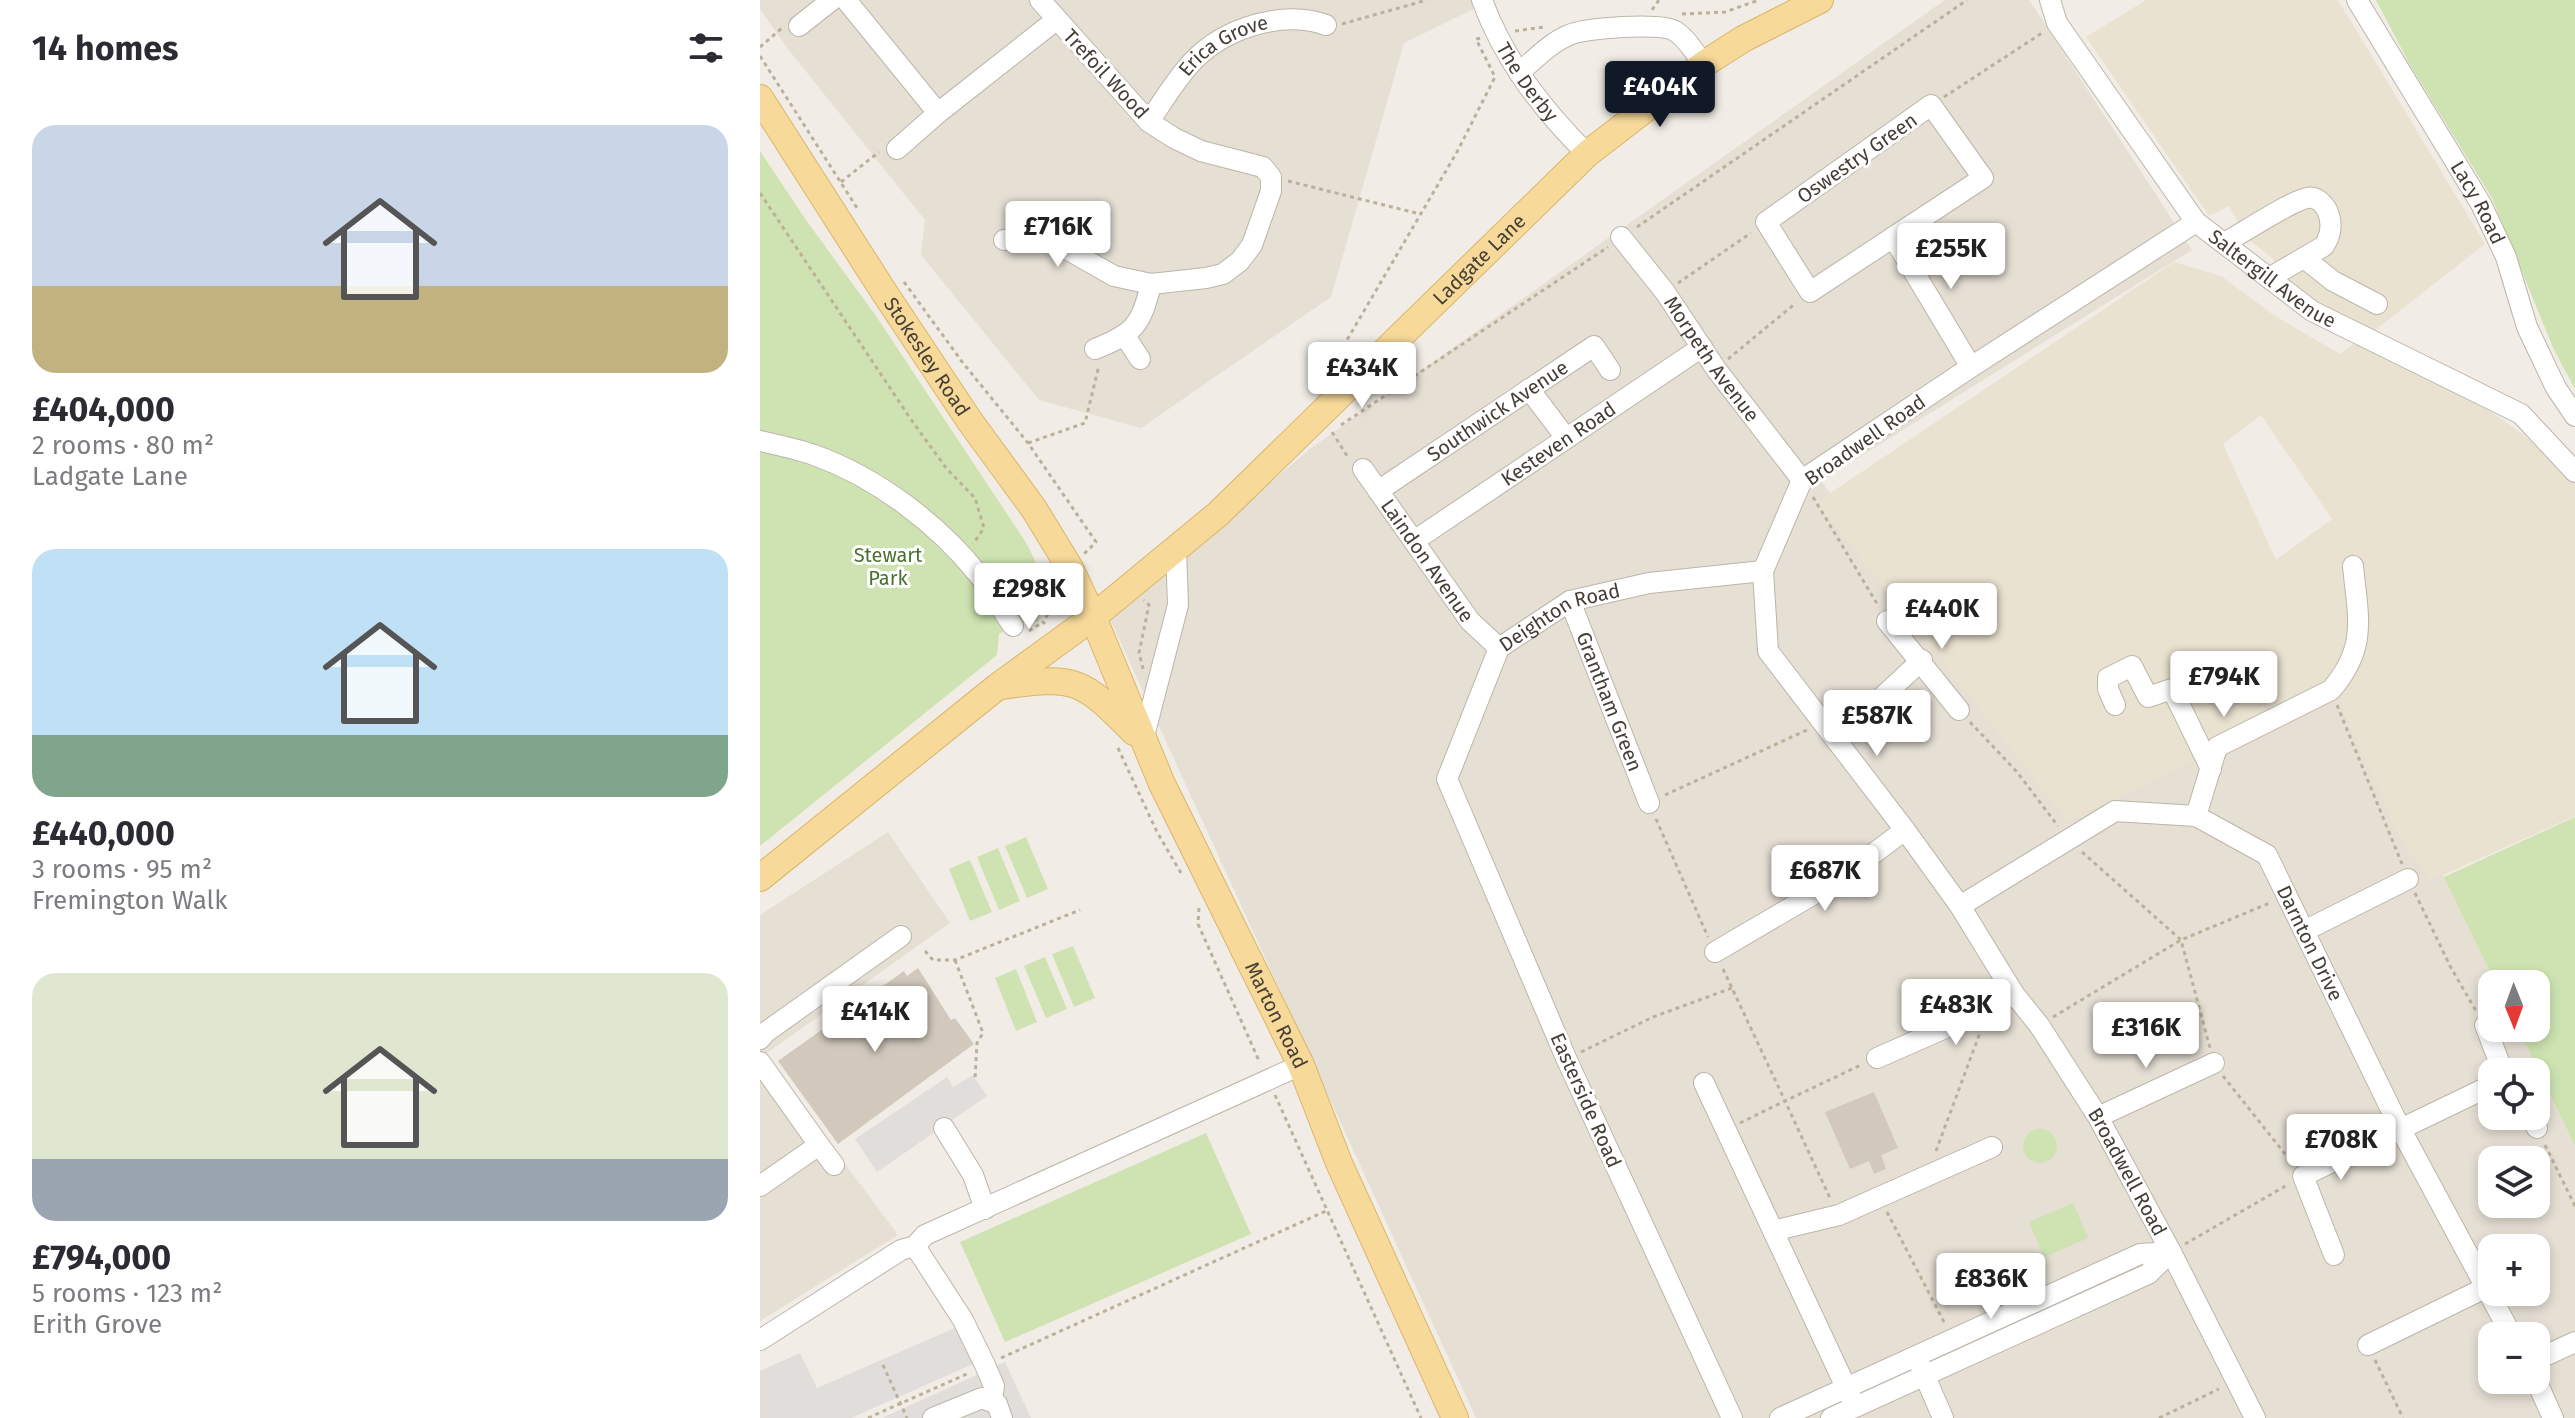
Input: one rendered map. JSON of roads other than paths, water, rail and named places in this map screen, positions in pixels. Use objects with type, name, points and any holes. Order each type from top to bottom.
[{"type":"main road","name":"Ladgate Lane","points":[[760,878],[997,687],[1093,617],[1326,423],[1587,154],[1704,64],[1743,39],[1820,0]]},
{"type":"main road","name":"Stokesley Road","points":[[760,98],[969,420],[1034,509],[1070,568],[1093,617]]},
{"type":"main road","name":"Marton Road","points":[[1093,617],[1162,784],[1301,1065],[1339,1163],[1455,1418]]},
{"type":"main road","points":[[997,687],[1049,680],[1071,683],[1092,691],[1143,740]]},
{"type":"street","points":[[799,26],[832,0]]},
{"type":"street","points":[[846,0],[938,113]]},
{"type":"street","name":"Trefoil Wood","points":[[1040,0],[1149,122],[1201,151],[1263,167],[1271,177],[1271,191],[1262,222],[1252,245],[1240,261],[1223,274],[1151,284]]},
{"type":"street","name":"The Derby","points":[[1482,0],[1495,33],[1519,73],[1550,118],[1587,154]]},
{"type":"street","name":"Saltergill Avenue","points":[[2050,0],[2057,23],[2196,222],[2312,311],[2521,414],[2575,472]]},
{"type":"street","name":"Lacy Road","points":[[2357,0],[2481,204],[2506,257],[2527,327],[2556,388],[2575,416]]},
{"type":"street","name":"Erica Grove","points":[[1149,122],[1179,78],[1213,43],[1256,25],[1315,14]]},
{"type":"street","points":[[897,149],[1056,20]]},
{"type":"street","points":[[1519,73],[1552,44],[1572,33],[1640,26],[1660,26],[1678,32],[1704,64]]},
{"type":"street","name":"Oswestry Green","points":[[1931,105],[1983,178],[1893,237],[1810,292],[1766,222],[1931,105]]},
{"type":"street","points":[[2224,243],[2307,198],[2317,199],[2325,206],[2331,221],[2324,246],[2269,278]]},
{"type":"street","points":[[1034,238],[1039,212]]},
{"type":"street","name":"Broadwell Road","points":[[2196,222],[1802,480],[1763,571],[1768,651],[1960,906],[2014,994],[2039,1025],[2098,1117],[2255,1418]]},
{"type":"street","name":"Morpeth Avenue","points":[[1621,237],[1665,292],[1716,369],[1802,480]]},
{"type":"street","points":[[1893,237],[1971,367]]},
{"type":"street","points":[[1004,240],[1034,238],[1056,243],[1114,276],[1151,284],[1140,322],[1125,336],[1095,349]]},
{"type":"street","points":[[2304,258],[2333,281],[2377,304]]},
{"type":"street","points":[[1125,336],[1140,359]]},
{"type":"street","name":"Southwick Avenue","points":[[1378,491],[1594,346],[1610,370]]},
{"type":"street","name":"Kesteven Road","points":[[1414,541],[1702,347]]},
{"type":"street","points":[[1529,389],[1566,438]]},
{"type":"street","points":[[760,441],[812,454],[837,464],[912,510],[953,546],[979,575],[1013,626]]},
{"type":"street","name":"Laindon Avenue","points":[[1363,469],[1470,621],[1499,648]]},
{"type":"street","points":[[1143,740],[1178,605],[1176,549]]},
{"type":"street","points":[[2196,816],[2217,747],[2331,690],[2344,675],[2357,646],[2353,566]]},
{"type":"street","name":"Deighton Road","points":[[1447,779],[1499,648],[1570,601],[1649,583],[1763,571]]},
{"type":"street","name":"Grantham Green","points":[[1570,601],[1649,803]]},
{"type":"street","points":[[1887,621],[1922,660],[1959,710]]},
{"type":"street","points":[[1836,740],[1922,660]]},
{"type":"street","points":[[2115,705],[2108,689],[2108,678],[2132,666],[2148,697],[2172,689],[2211,769]]},
{"type":"street","name":"Easterside Road","points":[[1447,779],[1566,1058],[1732,1418]]},
{"type":"street","name":"Darnton Drive","points":[[1960,906],[2115,811],[2196,816],[2267,855],[2400,1128],[2478,1275]]},
{"type":"street","points":[[1715,952],[1838,880],[1905,830]]},
{"type":"street","points":[[2304,931],[2408,879]]},
{"type":"street","points":[[760,1039],[901,936]]},
{"type":"street","points":[[1877,1058],[1977,1014],[2014,994]]},
{"type":"street","points":[[760,1062],[834,1165]]},
{"type":"street","points":[[2098,1117],[2214,1063]]},
{"type":"street","points":[[760,1340],[901,1250],[915,1246],[925,1235],[1301,1065]]},
{"type":"street","points":[[1704,1083],[1844,1388],[1856,1406]]},
{"type":"street","points":[[2334,1255],[2303,1176],[2478,1092]]},
{"type":"street","points":[[944,1128],[973,1175],[985,1209]]},
{"type":"street","points":[[760,1186],[819,1145]]},
{"type":"street","points":[[1773,1231],[1839,1215],[1992,1147]]},
{"type":"street","points":[[915,1246],[963,1320],[994,1386],[997,1409]]},
{"type":"street","points":[[1780,1418],[2140,1254],[2171,1252]]},
{"type":"street","points":[[1831,1418],[2148,1274],[2171,1252]]},
{"type":"street","points":[[2368,1345],[2478,1291]]},
{"type":"street","points":[[2550,1354],[2575,1342]]},
{"type":"street","points":[[1916,1356],[1943,1418]]},
{"type":"street","points":[[2542,1394],[2553,1418]]},
{"type":"street","points":[[933,1418],[982,1398],[997,1409]]},
{"type":"park label","name":"Stewart Park","points":[[888,566]]}]
